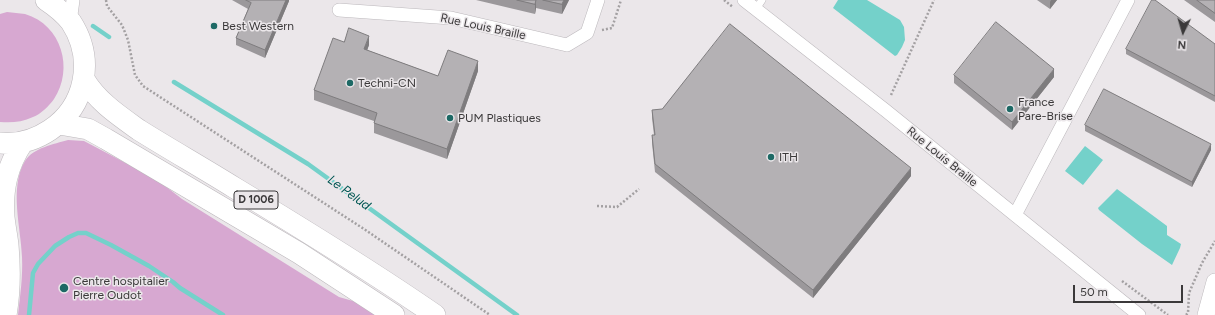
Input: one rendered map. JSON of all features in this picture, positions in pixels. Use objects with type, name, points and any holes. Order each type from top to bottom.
[{"type":"main road","points":[[0,143],[23,142],[42,136],[59,124],[71,111],[84,79],[85,59],[80,39],[70,22],[58,8],[46,0]]},
{"type":"main road","name":"D 1006","points":[[84,79],[90,90],[114,112],[163,146],[234,187],[375,274],[435,315]]},
{"type":"main road","name":"D 1006","points":[[59,124],[88,130],[106,139],[299,253],[394,315]]},
{"type":"main road","points":[[6,315],[9,272],[8,245],[4,216],[4,194],[7,173],[15,154],[23,142]]},
{"type":"street","points":[[70,22],[73,0]]},
{"type":"street","points":[[587,33],[598,0]]},
{"type":"street","name":"Rue Louis Braille","points":[[744,0],[759,4],[885,110],[1139,315]]},
{"type":"street","points":[[1015,216],[1128,0]]},
{"type":"street","name":"Rue Louis Braille","points":[[339,10],[451,18],[567,45],[587,33]]},
{"type":"street","points":[[1206,315],[1215,282]]},
{"type":"path","points":[[106,0],[107,6],[122,25],[128,40],[135,75],[143,86],[364,229],[490,315]]},
{"type":"path","points":[[587,33],[612,28],[621,0]]},
{"type":"path","points":[[891,95],[934,0]]},
{"type":"path","points":[[597,206],[617,207],[639,189]]},
{"type":"path","points":[[1186,315],[1188,313],[1189,294],[1202,262],[1215,242]]},
{"type":"shaded area","points":[[7,12],[25,14],[38,20],[48,28],[56,38],[61,49],[63,75],[60,87],[54,99],[42,112],[29,119],[21,121],[0,122],[0,14]]},
{"type":"shaded area","points":[[68,140],[84,141],[156,179],[182,199],[339,297],[360,303],[377,315],[18,315],[22,264],[17,208],[20,171],[25,161],[33,153],[44,147]]},
{"type":"water","points":[[838,0],[867,0],[900,20],[904,27],[905,40],[897,55],[895,56],[833,8]]},
{"type":"water","points":[[1085,146],[1103,160],[1083,185],[1065,171]]},
{"type":"water","points":[[1117,189],[1167,226],[1167,235],[1181,244],[1172,265],[1142,244],[1099,210],[1098,208]]},
{"type":"building","points":[[246,0],[286,0],[265,50],[236,38],[251,3]]},
{"type":"building","points":[[517,0],[536,0],[535,4]]},
{"type":"building","points":[[543,0],[564,0],[562,4]]},
{"type":"building","points":[[1152,0],[1155,0],[1215,44],[1215,96],[1126,49]]},
{"type":"building","points":[[1197,0],[1215,0],[1215,13]]},
{"type":"building","points":[[996,22],[1054,69],[1012,122],[954,75]]},
{"type":"building","name":"ITH","points":[[730,24],[911,168],[813,290],[655,164],[652,135],[655,135],[652,110],[662,109]]},
{"type":"building","points":[[349,28],[369,36],[364,49],[438,76],[448,50],[478,61],[447,149],[374,123],[377,113],[314,90],[333,38],[344,42]]},
{"type":"building","points":[[1104,89],[1211,144],[1192,182],[1085,125]]},
{"type":"waterway","points":[[93,26],[109,37]]},
{"type":"waterway","name":"Le Pelud","points":[[174,82],[308,164],[517,315]]},
{"type":"waterway","name":"Le Pelud","points":[[29,315],[33,273],[38,264],[55,246],[78,233],[86,233],[149,266],[180,288],[223,315]]},
{"type":"place","name":"Best Western","points":[[214,26]]},
{"type":"place","name":"Techni-CN","points":[[350,83]]},
{"type":"place","name":"France Pare-Brise","points":[[1010,109]]},
{"type":"place","name":"PUM Plastiques","points":[[450,118]]},
{"type":"place","name":"ITH","points":[[771,157]]},
{"type":"place","name":"Centre hospitalier Pierre Oudot","points":[[64,288]]}]
